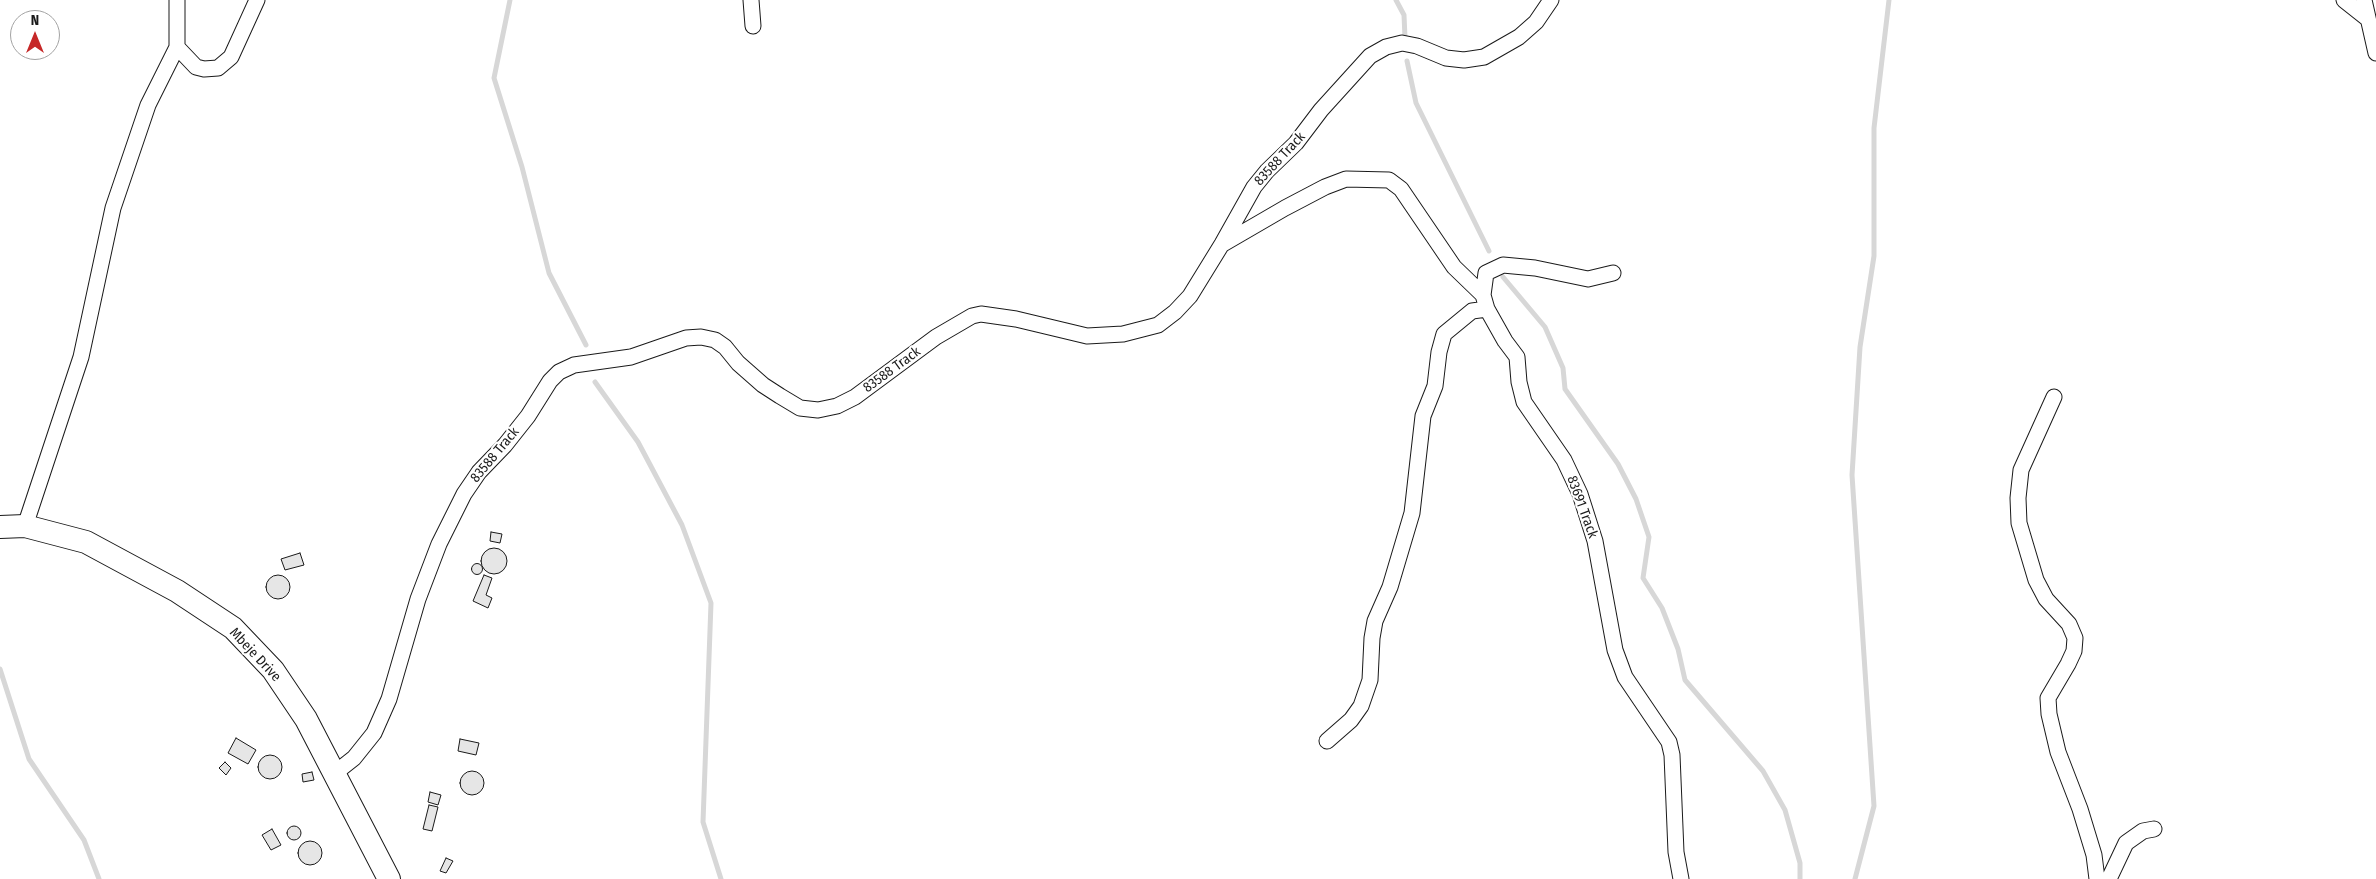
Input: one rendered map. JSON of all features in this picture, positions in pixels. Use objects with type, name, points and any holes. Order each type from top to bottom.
[{"type":"street","points":[[25,526],[81,357],[113,208],[148,105],[177,46],[176,0]]},
{"type":"street","points":[[177,46],[196,67],[204,70],[218,68],[231,57],[257,0]]},
{"type":"street","points":[[751,0],[753,26]]},
{"type":"street","name":"83588 Track","points":[[335,773],[354,758],[374,733],[389,699],[418,599],[439,544],[464,494],[478,472],[505,445],[528,416],[550,381],[559,372],[574,365],[631,357],[686,338],[701,337],[720,344],[763,385],[780,396],[800,408],[818,410],[837,406],[855,397],[936,337],[972,316],[981,314],[1016,319],[1088,336],[1123,334],[1158,325],[1175,312],[1190,296],[1258,182],[1296,143],[1326,104],[1370,56],[1386,46],[1402,43],[1417,46],[1446,58],[1464,60],[1484,57],[1519,37],[1536,22],[1551,0]]},
{"type":"street","points":[[2344,0],[2368,19]]},
{"type":"street","points":[[2364,0],[2376,53]]},
{"type":"street","name":"83691 Track","points":[[1222,244],[1285,208],[1339,182],[1353,179],[1389,180],[1400,189],[1454,268],[1485,302],[1505,341],[1517,356],[1519,382],[1524,402],[1564,460],[1580,494],[1595,541],[1614,650],[1625,677],[1669,742],[1672,755],[1676,843],[1681,879]]},
{"type":"street","points":[[1327,741],[1352,720],[1361,706],[1370,680],[1372,638],[1375,621],[1398,564],[1412,513],[1423,416],[1435,386],[1439,352],[1444,334],[1485,302],[1486,273],[1503,265],[1535,268],[1588,279],[1613,273]]},
{"type":"street","points":[[2054,397],[2021,470],[2018,498],[2019,523],[2036,580],[2046,599],[2069,624],[2075,638],[2074,651],[2048,698],[2049,714],[2058,752],[2094,856],[2097,879]]},
{"type":"street","name":"Mbeje Drive","points":[[0,527],[25,526],[86,542],[178,591],[233,628],[273,670],[306,719],[389,879]]},
{"type":"street","points":[[2109,879],[2126,843],[2143,830],[2154,829]]},
{"type":"building","points":[[491,532],[502,534],[500,543],[490,541]]},
{"type":"building","points":[[494,548],[503,552],[507,561],[503,570],[494,574],[485,570],[481,561],[485,552]]},
{"type":"building","points":[[300,553],[304,565],[285,570],[281,559]]},
{"type":"building","points":[[475,564],[479,564],[482,569],[481,573],[475,574],[472,571],[472,567]]},
{"type":"building","points":[[278,575],[287,578],[290,587],[287,596],[278,599],[269,596],[266,587],[269,578]]},
{"type":"building","points":[[484,575],[492,578],[486,595],[492,598],[488,608],[473,601]]},
{"type":"building","points":[[236,738],[256,750],[248,764],[228,753]]},
{"type":"building","points":[[460,739],[479,743],[476,755],[458,751]]},
{"type":"building","points":[[270,755],[278,759],[282,767],[278,775],[270,779],[262,775],[258,767],[262,759]]},
{"type":"building","points":[[225,762],[231,768],[226,775],[219,768]]},
{"type":"building","points":[[472,771],[480,775],[484,783],[480,791],[472,795],[464,791],[460,783],[464,775]]},
{"type":"building","points":[[312,772],[314,780],[303,782],[302,774]]},
{"type":"building","points":[[430,792],[441,795],[438,805],[428,802]]},
{"type":"building","points":[[429,805],[438,807],[432,831],[423,829]]},
{"type":"building","points":[[291,826],[297,826],[301,833],[297,840],[291,840],[287,836],[287,830]]},
{"type":"building","points":[[272,829],[281,845],[271,850],[262,835]]},
{"type":"building","points":[[310,841],[318,845],[322,853],[318,861],[310,865],[302,861],[298,853],[302,845]]},
{"type":"building","points":[[446,858],[453,861],[446,873],[440,871]]},
{"type":"waterway","points":[[510,0],[494,78],[522,167],[549,273],[586,345]]},
{"type":"waterway","points":[[1396,0],[1404,15],[1405,38]]},
{"type":"waterway","points":[[1855,879],[1874,806],[1852,475],[1860,347],[1874,256],[1874,128],[1889,0]]},
{"type":"waterway","points":[[1407,61],[1416,103],[1489,251]]},
{"type":"waterway","points":[[1503,277],[1545,327],[1563,368],[1565,389],[1618,464],[1636,499],[1649,537],[1643,578],[1662,608],[1678,649],[1685,680],[1763,771],[1785,810],[1800,863],[1800,879]]},
{"type":"waterway","points":[[595,382],[638,442],[682,525],[711,603],[703,822],[721,879]]},
{"type":"waterway","points":[[0,669],[29,759],[84,840],[99,879]]}]
